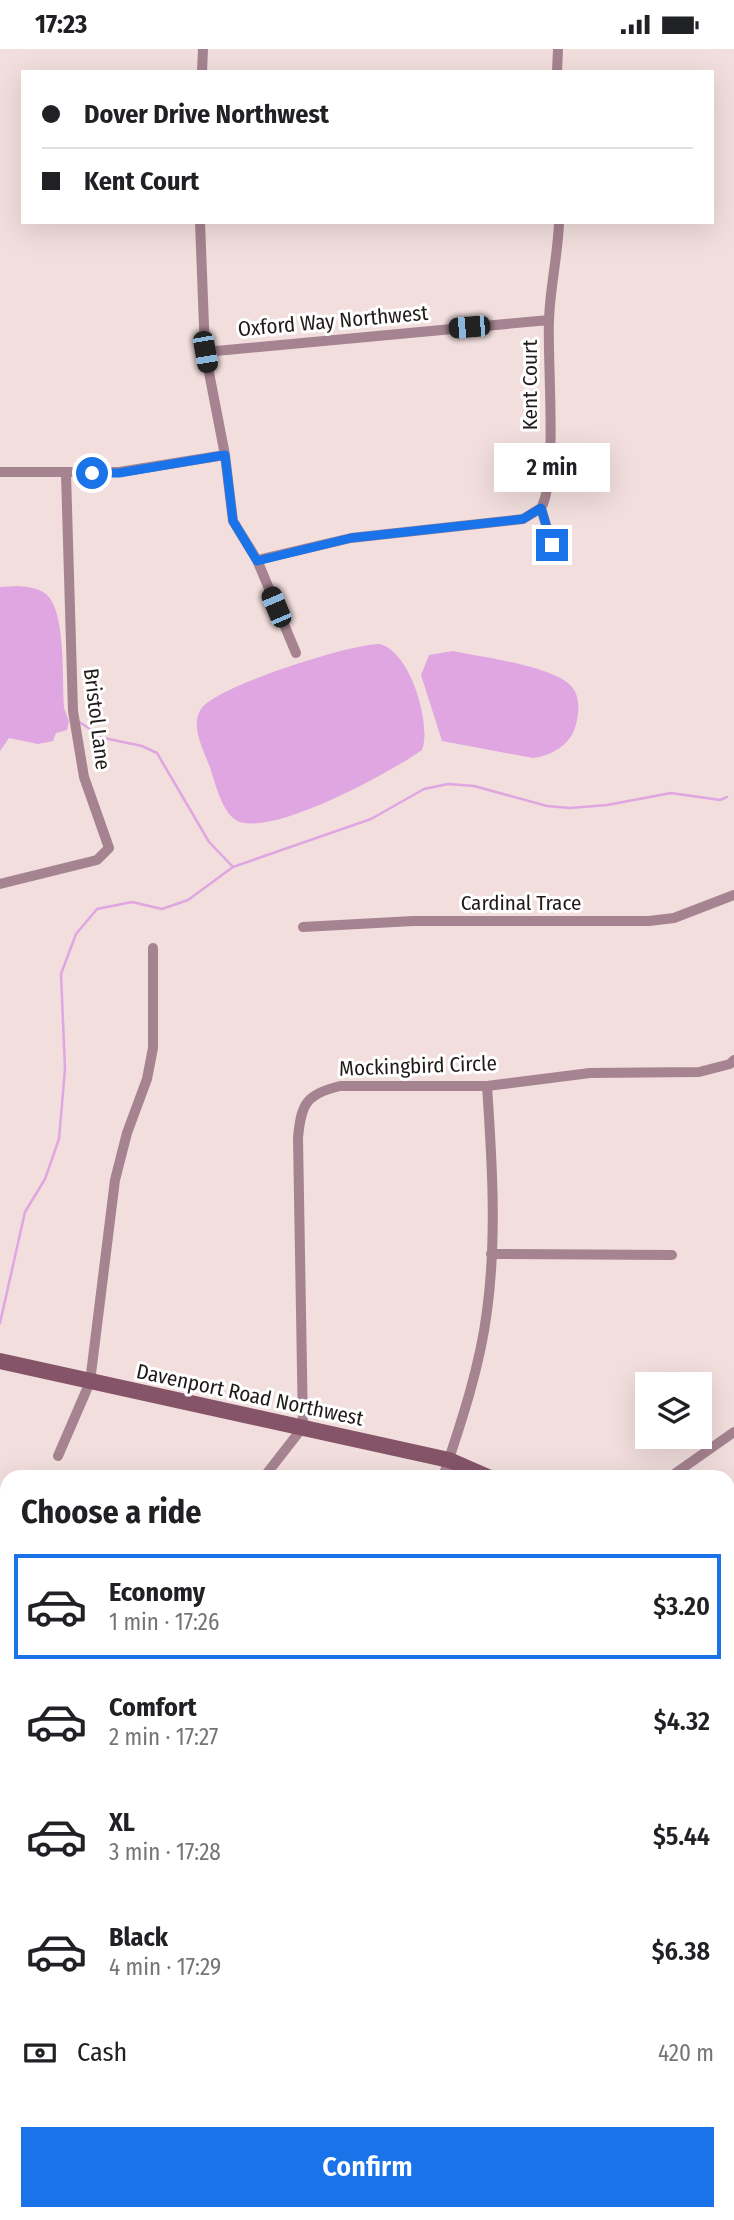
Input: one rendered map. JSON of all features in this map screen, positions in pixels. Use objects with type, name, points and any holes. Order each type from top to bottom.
[{"type":"street","points":[[202,70],[203,49]]},
{"type":"street","points":[[557,70],[558,49]]},
{"type":"street","points":[[200,224],[205,352],[225,455],[233,521],[257,561],[296,653]]},
{"type":"street","name":"Kent Court","points":[[552,545],[541,508],[546,499],[549,466],[549,320],[559,224]]},
{"type":"street","name":"Oxford Way Northwest","points":[[205,352],[549,320]]},
{"type":"street","points":[[0,472],[119,473],[225,455]]},
{"type":"street","name":"Bristol Lane","points":[[0,884],[97,860],[109,849],[83,777],[73,711],[66,474]]},
{"type":"street","points":[[257,561],[364,536],[523,519],[541,508]]},
{"type":"street","name":"Cardinal Trace","points":[[303,927],[412,921],[649,921],[674,918],[734,895]]},
{"type":"street","points":[[58,1456],[90,1382],[115,1180],[127,1133],[142,1097],[153,1048],[153,948]]},
{"type":"street","name":"Mockingbird Circle","points":[[303,1427],[298,1217],[300,1111],[318,1091],[340,1086],[487,1086],[590,1073],[699,1072],[730,1064],[734,1060]]},
{"type":"street","points":[[445,1470],[483,1338],[491,1254],[492,1182],[487,1086]]},
{"type":"street","points":[[491,1254],[672,1255]]},
{"type":"street","name":"Davenport Road Northwest","points":[[0,1360],[449,1460],[472,1470]]},
{"type":"street","points":[[269,1470],[303,1427]]},
{"type":"street","points":[[680,1470],[734,1432]]},
{"type":"shaded area","points":[[18,586],[42,591],[54,605],[60,633],[64,708],[69,721],[67,730],[56,733],[53,741],[38,744],[9,738],[0,751],[0,587]]},
{"type":"shaded area","points":[[379,644],[390,649],[400,659],[416,689],[424,723],[422,750],[358,787],[298,813],[271,821],[248,823],[233,818],[221,800],[199,737],[197,722],[201,709],[231,689],[257,678],[341,651]]},
{"type":"shaded area","points":[[453,651],[534,668],[550,673],[572,687],[578,701],[578,712],[572,734],[564,745],[546,755],[533,758],[442,741],[421,675],[429,655]]},
{"type":"waterway","points":[[76,720],[104,738],[142,746],[157,753],[209,842],[233,867]]},
{"type":"waterway","points":[[0,1323],[25,1212],[45,1179],[59,1139],[65,1069],[61,974],[76,934],[97,909],[132,902],[162,909],[188,900],[233,867],[371,819],[424,789],[448,784],[474,786],[547,806],[570,808],[607,805],[671,793],[720,800],[727,797]]},
{"type":"route","points":[[92,473],[119,473],[225,455],[233,521],[257,561],[351,538],[404,530],[523,519],[541,508],[552,545]]}]
